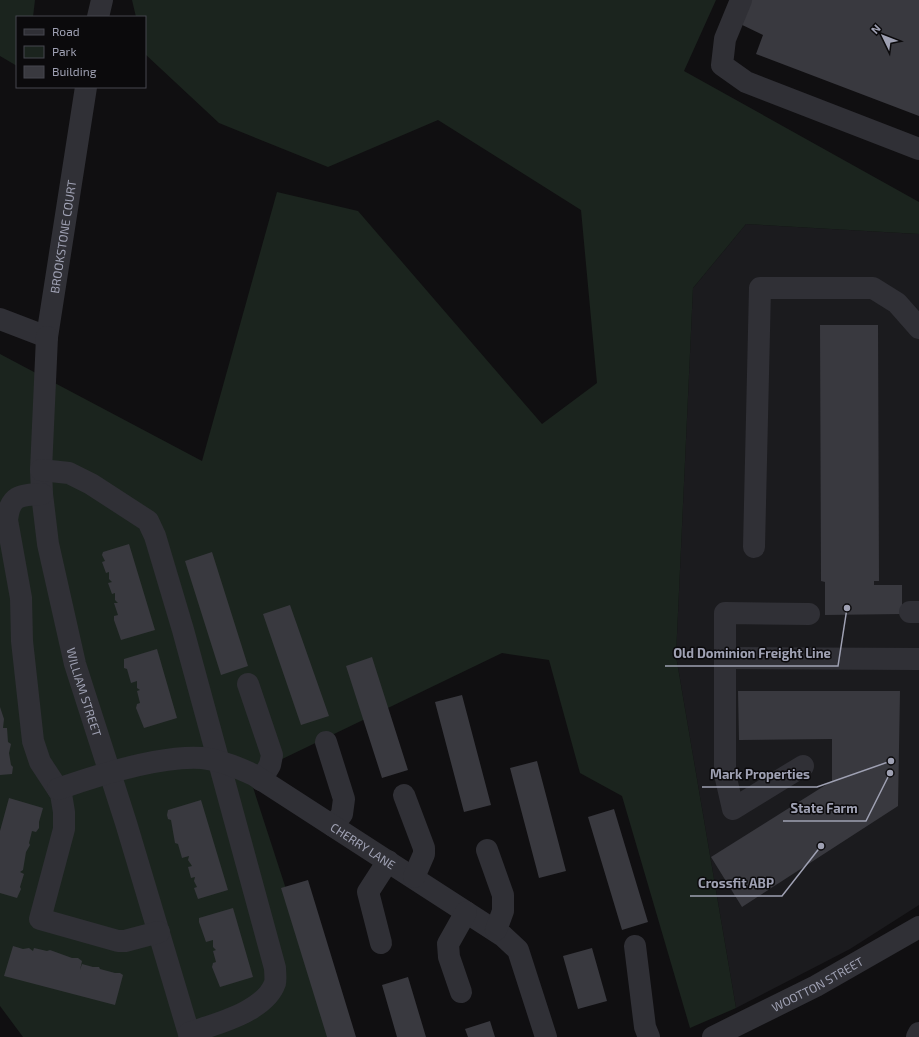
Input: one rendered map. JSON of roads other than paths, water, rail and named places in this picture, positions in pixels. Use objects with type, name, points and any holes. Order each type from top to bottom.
[{"type":"street","points":[[98,16],[102,0]]},
{"type":"street","points":[[741,0],[724,39],[722,65],[746,82],[919,149]]},
{"type":"street","name":"BROOKSTONE COURT","points":[[47,337],[86,88]]},
{"type":"street","points":[[754,547],[760,288],[873,288],[897,303],[919,328]]},
{"type":"street","points":[[0,319],[47,337]]},
{"type":"street","name":"WILLIAM STREET","points":[[47,337],[42,494],[48,544],[75,664],[110,772],[190,1035]]},
{"type":"street","points":[[42,470],[69,473],[91,484],[148,521],[155,536],[181,622],[275,968],[275,982],[269,993],[250,1009],[190,1035]]},
{"type":"street","points":[[42,494],[17,497],[12,501],[8,509],[7,520],[21,598],[22,641],[33,741],[40,762],[61,794],[64,812],[64,829],[40,919],[118,941],[125,941],[159,932]]},
{"type":"street","points":[[803,766],[733,808],[725,774],[725,614],[809,614]]},
{"type":"street","points":[[725,658],[919,659]]},
{"type":"street","points":[[248,684],[272,755],[270,765],[262,780]]},
{"type":"street","points":[[326,742],[344,799],[342,814],[333,826]]},
{"type":"street","name":"CHERRY LANE","points":[[58,789],[110,772],[174,759],[202,758],[229,764],[262,780],[496,930],[518,950],[546,1037]]},
{"type":"street","points":[[404,795],[424,848],[424,854],[414,877]]},
{"type":"street","points":[[487,850],[503,895],[503,911],[496,930]]},
{"type":"street","points":[[381,943],[368,892],[388,861]]},
{"type":"street","points":[[461,992],[449,957],[448,944],[466,912]]},
{"type":"street","name":"WOOTTON STREET","points":[[713,1037],[816,986],[919,928]]},
{"type":"street","points":[[635,946],[645,1027],[649,1037]]},
{"type":"street","points":[[917,1037],[919,1033]]},
{"type":"place","name":"Old Dominion Freight Line","points":[[847,608]]},
{"type":"place","name":"Mark Properties","points":[[891,761]]},
{"type":"place","name":"State Farm","points":[[890,773]]},
{"type":"place","name":"Crossfit ABP","points":[[821,846]]}]
